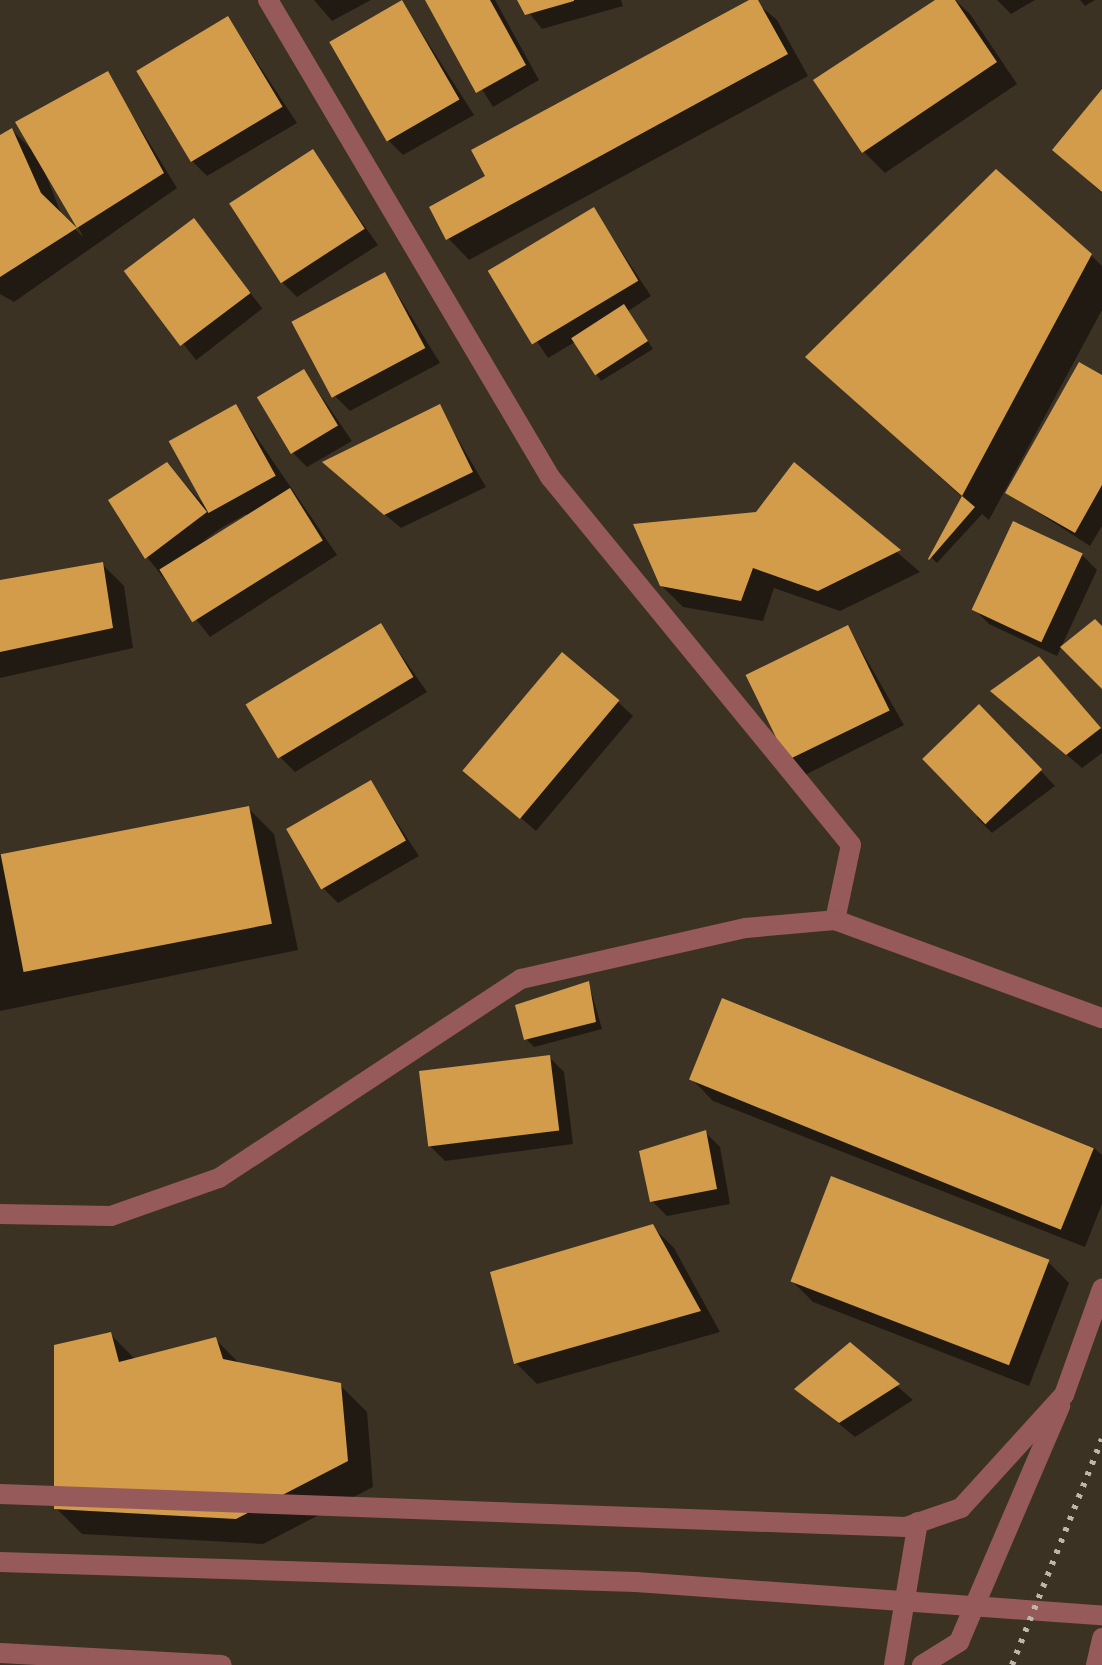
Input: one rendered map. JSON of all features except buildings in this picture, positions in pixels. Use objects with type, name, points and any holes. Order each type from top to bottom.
[{"type":"street","points":[[268,0],[550,477],[851,845],[835,920]]},
{"type":"street","points":[[0,1214],[111,1216],[219,1178],[521,979],[746,928],[835,920],[1102,1018]]},
{"type":"street","points":[[922,1665],[959,1642],[1064,1395],[1102,1289]]},
{"type":"street","points":[[0,1494],[918,1522],[961,1508],[1064,1395]]},
{"type":"street","points":[[894,1665],[918,1522]]},
{"type":"street","points":[[0,1562],[636,1582],[1102,1615]]},
{"type":"street","points":[[1096,1665],[1102,1638]]},
{"type":"street","points":[[0,1653],[222,1665]]},
{"type":"railway","points":[[1012,1665],[1102,1439]]}]
